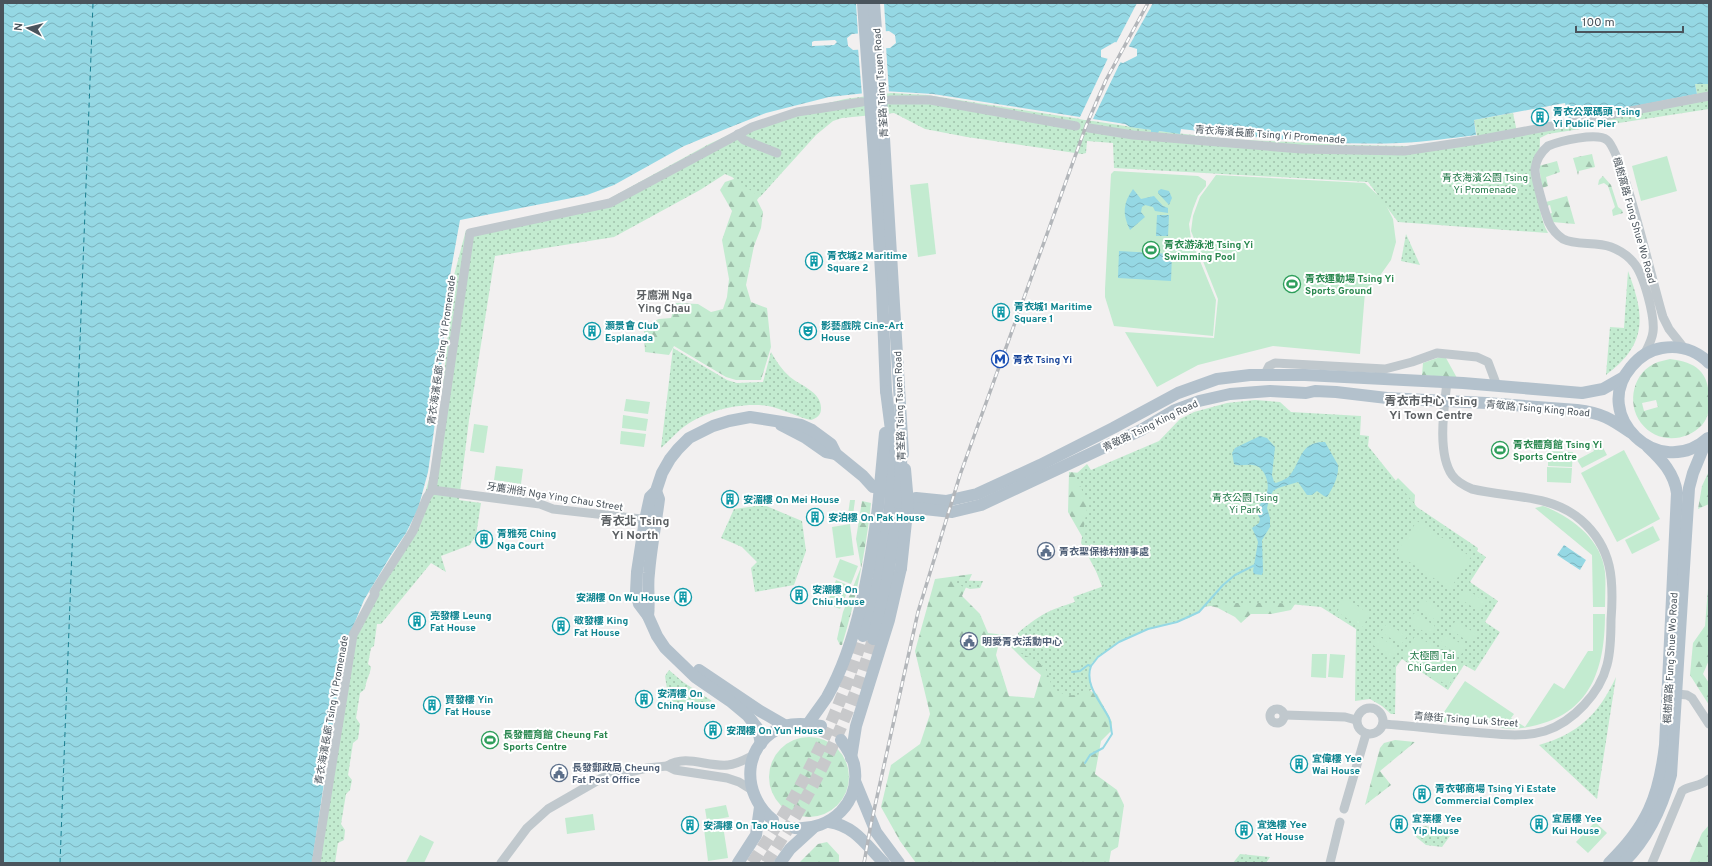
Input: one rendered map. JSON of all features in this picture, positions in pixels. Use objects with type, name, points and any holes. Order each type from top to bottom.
[{"type":"main road","name":"青荃路 Tsing Tsuen Road","points":[[863,3],[882,290],[886,392],[892,438],[890,507],[868,637],[887,582],[894,545],[902,445],[888,187],[874,3]]},
{"type":"main road","points":[[1630,432],[1624,423],[1619,400],[1620,388],[1624,377],[1635,362],[1644,354],[1656,349],[1670,347],[1684,348],[1694,352],[1709,363]]},
{"type":"main road","points":[[1265,374],[1264,379],[1274,385],[1307,387],[1315,391]]},
{"type":"main road","name":"青敬路 Tsing King Road","points":[[1624,377],[1603,389],[1582,393],[1447,382],[1265,374],[1227,377],[1194,386],[1178,393],[1127,427],[1014,489],[981,505],[958,511],[935,511],[916,503],[946,501],[977,494],[1127,427],[1168,414],[1199,401],[1230,394],[1270,391],[1306,393],[1315,391],[1387,398],[1445,400],[1588,411],[1611,418],[1630,432],[1638,441],[1648,447]]},
{"type":"main road","points":[[808,724],[827,697],[841,668],[859,612],[872,550],[882,474],[886,392]]},
{"type":"main road","points":[[761,744],[758,730],[748,716],[730,701],[695,677],[665,648],[657,636],[648,616],[639,604],[636,592],[638,567],[650,520],[650,496],[656,491],[662,474],[670,459],[678,449],[694,436],[713,426],[750,417],[773,422],[801,425],[812,430],[831,444],[836,454],[874,484]]},
{"type":"main road","points":[[1648,447],[1672,453],[1685,451],[1697,446],[1708,438]]},
{"type":"main road","name":"楓樹窩路 Fung Shue Wo Road","points":[[1623,863],[1644,838],[1657,816],[1665,797],[1671,775],[1688,488],[1708,438]]},
{"type":"main road","points":[[851,758],[856,726],[889,620],[904,549],[908,503],[902,445]]},
{"type":"main road","name":"楓樹窩路 Fung Shue Wo Road","points":[[1609,863],[1636,834],[1646,816],[1662,773],[1665,745],[1677,493],[1672,475],[1664,462],[1648,447]]},
{"type":"main road","points":[[995,486],[1014,489]]},
{"type":"main road","points":[[686,667],[698,670],[760,711],[786,726]]},
{"type":"main road","points":[[773,820],[760,807],[752,790],[750,772],[754,755],[761,744],[771,734],[786,726],[808,724],[821,726]]},
{"type":"main road","points":[[795,828],[813,828],[829,822],[839,815],[848,803],[852,793],[854,781],[854,764],[841,740]]},
{"type":"main road","points":[[854,781],[876,832],[899,863]]},
{"type":"main road","points":[[738,863],[756,835],[760,807]]},
{"type":"main road","points":[[829,822],[840,823],[854,832],[884,863]]},
{"type":"main road","points":[[780,863],[796,843],[813,828]]},
{"type":"street","name":"青衣海濱長廊 Tsing Yi Promenade","points":[[1089,128],[1133,135],[1301,149],[1404,151],[1478,140],[1709,96]]},
{"type":"street","points":[[890,100],[930,100],[1076,126]]},
{"type":"street","name":"青衣海濱長廊 Tsing Yi Promenade","points":[[316,863],[353,635],[375,594],[374,592],[377,586],[413,531],[427,497],[432,490],[470,233],[610,203],[752,127],[797,112],[862,102]]},
{"type":"street","points":[[738,134],[744,140],[777,153]]},
{"type":"street","name":"楓樹窩路 Fung Shue Wo Road","points":[[1644,354],[1653,333],[1654,321],[1645,289],[1634,263],[1611,247],[1602,244],[1574,242],[1564,239],[1555,233],[1549,224],[1535,174],[1538,158],[1548,146],[1594,136],[1603,138],[1612,146],[1618,158],[1625,181],[1663,318],[1669,329],[1684,348]]},
{"type":"street","points":[[1265,374],[1269,366],[1275,363],[1385,368],[1412,362],[1437,353],[1477,356],[1488,362],[1497,386]]},
{"type":"street","name":"青綠街 Tsing Luk Street","points":[[1383,724],[1507,735],[1546,731],[1571,716],[1586,702],[1601,682],[1608,657],[1613,587],[1608,561],[1600,543],[1580,520],[1555,505],[1534,498],[1472,489],[1464,486],[1453,476],[1445,458],[1444,436],[1447,382]]},
{"type":"street","name":"牙鷹洲街 Nga Ying Chau Street","points":[[432,490],[540,504],[553,509],[650,520]]},
{"type":"street","points":[[1677,694],[1687,695],[1692,698],[1709,724]]},
{"type":"street","points":[[1371,707],[1381,713],[1383,724],[1378,731],[1371,734],[1366,734],[1358,727],[1356,720],[1363,709],[1371,707]]},
{"type":"street","points":[[1285,715],[1345,717],[1356,720]]},
{"type":"street","points":[[1344,809],[1366,734]]},
{"type":"street","points":[[501,863],[527,828],[542,814],[585,786],[602,778],[647,768],[666,766],[676,761],[726,765],[741,762],[754,755]]},
{"type":"street","points":[[666,766],[675,770],[727,778],[752,790]]},
{"type":"street","points":[[1652,863],[1682,791],[1686,788],[1702,784],[1709,779]]},
{"type":"street","points":[[1330,863],[1340,822]]},
{"type":"green space","name":"青衣海濱公園 Tsing Yi Promenade","points":[[1695,84],[1709,84],[1709,109],[1548,134],[1540,138],[1538,187],[1540,211],[1548,233],[1398,222],[1368,182],[1114,168],[1113,143],[1087,141],[1086,153],[1082,154],[967,137],[925,129],[894,113],[842,118],[833,121],[816,135],[760,197],[732,177],[725,174],[700,190],[614,237],[495,256],[469,420],[459,500],[481,503],[476,535],[470,545],[441,556],[446,572],[431,563],[381,624],[377,624],[374,646],[371,648],[368,664],[371,667],[365,689],[360,693],[356,718],[360,724],[358,739],[353,743],[348,775],[352,780],[350,790],[346,794],[341,824],[345,830],[344,840],[338,843],[335,863],[314,863],[351,635],[407,537],[421,508],[437,450],[453,279],[466,230],[605,201],[709,144],[742,129],[779,115],[845,99],[891,93],[927,95],[1151,130],[1158,133],[1158,131],[1229,139],[1347,145],[1408,146],[1477,137],[1474,120],[1513,113],[1517,132],[1697,94]]},
{"type":"green space","points":[[724,151],[785,165],[757,200],[763,212],[761,228],[754,246],[746,285],[751,302],[767,308],[771,347],[761,380],[736,380],[726,377],[674,346],[669,355],[645,352],[644,331],[648,323],[659,319],[671,318],[676,303],[698,304],[711,312],[723,309],[727,297],[729,279],[722,240],[732,211],[720,190],[725,182],[734,179]]},
{"type":"green space","points":[[1592,154],[1595,167],[1579,171],[1578,175],[1573,158]]},
{"type":"green space","points":[[1667,156],[1677,191],[1641,201],[1632,166]]},
{"type":"green space","points":[[1557,161],[1560,172],[1546,177],[1548,186],[1542,188],[1539,166]]},
{"type":"green space","name":"青衣游泳池 Tsing Yi Swimming Pool","points":[[1114,171],[1198,176],[1206,181],[1206,186],[1198,196],[1189,224],[1191,239],[1216,300],[1213,336],[1114,326],[1105,297],[1105,289],[1111,174]]},
{"type":"green space","name":"青衣運動場 Tsing Yi Sports Ground","points":[[1216,175],[1365,183],[1384,201],[1393,219],[1396,242],[1391,260],[1379,277],[1365,292],[1360,354],[1273,346],[1198,365],[1157,387],[1125,332],[1214,338],[1218,299],[1191,231],[1193,216],[1200,197]]},
{"type":"green space","points":[[1603,176],[1611,185],[1618,207],[1623,213],[1613,216],[1612,210],[1615,207],[1608,186],[1604,183],[1598,185],[1599,180]]},
{"type":"green space","points":[[928,183],[936,254],[918,257],[910,185]]},
{"type":"green space","points":[[1567,196],[1575,224],[1552,222],[1549,214],[1552,213],[1550,205],[1547,206],[1546,202]]},
{"type":"green space","points":[[1406,234],[1420,265],[1401,261]]},
{"type":"green space","points":[[1628,271],[1638,302],[1640,316],[1639,328],[1636,340],[1630,352],[1606,375],[1610,327],[1624,328]]},
{"type":"green space","points":[[673,348],[727,380],[737,383],[763,382],[771,352],[787,374],[815,394],[820,403],[820,413],[817,417],[811,420],[768,406],[745,405],[722,409],[700,417],[690,423],[681,429],[661,448]]},
{"type":"green space","points":[[1440,357],[1446,358],[1457,378],[1422,375],[1423,363]]},
{"type":"green space","points":[[1670,359],[1687,363],[1699,370],[1704,375],[1708,390],[1709,410],[1704,422],[1695,431],[1679,438],[1662,437],[1647,430],[1636,415],[1634,406],[1634,388],[1643,373],[1649,366]],"holes":[[[1656,400],[1658,407],[1644,411],[1642,403]]]},
{"type":"green space","points":[[626,399],[650,402],[648,414],[624,411]]},
{"type":"green space","name":"青衣公園 Tsing Yi Park","points":[[1255,400],[1280,402],[1291,412],[1361,416],[1360,435],[1369,436],[1368,446],[1417,507],[1478,548],[1477,551],[1486,557],[1470,582],[1498,601],[1485,622],[1500,632],[1475,671],[1464,665],[1448,690],[1402,659],[1396,667],[1395,714],[1391,714],[1382,706],[1370,699],[1355,701],[1356,629],[1321,607],[1279,603],[1229,603],[1204,607],[1189,618],[1148,629],[1119,642],[1092,663],[1089,671],[1089,677],[1093,689],[1078,695],[1067,695],[1057,691],[1053,687],[1044,667],[1020,653],[1018,633],[1045,614],[1075,602],[1073,597],[1104,586],[1081,543],[1088,503],[1075,475],[1087,464],[1091,470],[1159,441],[1180,419],[1194,412],[1227,403]]},
{"type":"green space","points":[[623,415],[648,419],[646,431],[622,428]]},
{"type":"green space","points":[[474,424],[488,426],[484,453],[470,451]]},
{"type":"green space","points":[[621,431],[646,434],[644,447],[620,444]]},
{"type":"green space","points":[[1599,440],[1607,455],[1582,468],[1577,460],[1594,451],[1591,444]]},
{"type":"green space","points":[[1624,450],[1660,519],[1617,542],[1581,473]]},
{"type":"green space","points":[[1548,451],[1573,452],[1572,467],[1548,466]]},
{"type":"green space","points":[[496,466],[523,469],[521,484],[494,480]]},
{"type":"green space","points":[[1547,467],[1572,468],[1571,483],[1547,482]]},
{"type":"green space","points":[[1709,471],[1709,504],[1698,509],[1702,486]]},
{"type":"green space","points":[[1069,472],[1392,485],[1398,478],[1415,495],[1414,513],[1298,600],[1291,610],[1271,614],[1251,614],[1241,623],[1235,617],[1218,608],[1204,604],[1151,622],[1087,659],[1088,690],[1097,694],[1112,722],[1111,731],[1101,741],[1095,774],[1117,790],[1124,805],[1118,847],[1111,851],[1109,863],[916,863],[900,841],[881,807],[891,765],[920,744],[930,714],[915,651],[935,579],[972,574],[962,596],[980,614],[988,633],[1015,636],[1024,634],[1103,589],[1084,540],[1068,512]],"holes":[[[1010,646],[1041,675],[1034,698],[1009,696],[996,655],[998,647]]]},
{"type":"green space","points":[[850,500],[855,500],[852,523],[847,522]]},
{"type":"green space","points":[[862,501],[871,503],[866,539],[860,575],[852,610],[842,645],[840,645],[837,639],[843,612],[861,567],[856,539]]},
{"type":"green space","points":[[764,505],[802,521],[806,551],[794,585],[755,592],[751,568],[757,562],[742,547],[721,538],[734,509]]},
{"type":"green space","points":[[1543,506],[1554,510],[1574,523],[1591,540],[1598,550],[1603,560],[1605,572],[1605,607],[1593,607],[1592,555],[1535,508]]},
{"type":"green space","points":[[1417,521],[1471,557],[1450,589],[1396,553]]},
{"type":"green space","points":[[850,524],[854,555],[836,558],[832,527]]},
{"type":"green space","points":[[1653,526],[1660,540],[1632,554],[1625,540]]},
{"type":"green space","points":[[840,559],[858,566],[851,584],[833,577]]},
{"type":"green space","points":[[1709,576],[1709,660],[1703,674],[1709,683],[1709,705],[1690,675],[1693,643],[1705,626]]},
{"type":"green space","points":[[836,580],[850,586],[840,609],[827,604]]},
{"type":"green space","points":[[951,580],[983,581],[980,588],[970,589],[953,583]]},
{"type":"green space","points":[[1466,589],[1486,602],[1480,612],[1459,598]]},
{"type":"green space","points":[[1345,598],[1370,614],[1362,628],[1337,612]]},
{"type":"green space","points":[[1423,599],[1443,612],[1437,621],[1417,608]]},
{"type":"green space","points":[[1414,613],[1435,626],[1429,635],[1409,622]]},
{"type":"green space","points":[[1593,614],[1605,614],[1602,651],[1598,668],[1592,683],[1583,697],[1571,709],[1556,718],[1537,725],[1528,727],[1510,729],[1501,728],[1487,720],[1477,717],[1452,723],[1438,721],[1465,681],[1514,714],[1511,718],[1525,727],[1554,683],[1564,689],[1588,651],[1593,651]]},
{"type":"green space","points":[[1456,620],[1476,634],[1470,643],[1450,629]]},
{"type":"green space","points":[[1387,623],[1407,636],[1401,645],[1381,632]]},
{"type":"green space","points":[[1446,634],[1466,647],[1460,656],[1440,643]]},
{"type":"green space","name":"太極園 Tai Chi Garden","points":[[1416,635],[1462,665],[1448,686],[1402,656]]},
{"type":"green space","points":[[1379,636],[1399,650],[1393,658],[1373,645]]},
{"type":"green space","points":[[1312,654],[1327,654],[1326,678],[1311,677]]},
{"type":"green space","points":[[1330,654],[1345,655],[1343,678],[1328,677]]},
{"type":"green space","points":[[669,670],[683,682],[712,701],[676,706],[671,705],[669,702],[665,676]]},
{"type":"green space","points":[[1616,677],[1597,799],[1539,745],[1565,735],[1586,721],[1602,702]]},
{"type":"green space","points":[[809,737],[824,740],[837,749],[846,762],[849,777],[846,792],[837,805],[824,814],[809,817],[794,814],[781,805],[772,792],[769,777],[772,762],[781,749],[794,740]]},
{"type":"green space","points":[[1395,740],[1415,742],[1380,771],[1391,785],[1365,805],[1380,748],[1384,743]]},
{"type":"green space","points":[[726,805],[729,817],[707,821],[705,809]]},
{"type":"green space","points":[[593,814],[595,830],[567,834],[565,818]]},
{"type":"green space","points":[[1595,822],[1607,833],[1588,853],[1576,842]]},
{"type":"green space","points":[[1709,825],[1709,863],[1689,863],[1702,833]]},
{"type":"green space","points":[[723,826],[728,858],[708,861],[704,829]]},
{"type":"green space","points":[[1424,826],[1440,828],[1450,836],[1442,847],[1426,845],[1416,837],[1417,831]]},
{"type":"green space","points":[[420,835],[434,842],[424,863],[408,863],[406,862]]},
{"type":"green space","points":[[827,842],[839,855],[839,863],[799,863],[818,844]]},
{"type":"green space","points":[[1240,854],[1270,857],[1266,863],[1233,863]]},
{"type":"water","points":[[3,3],[1709,3],[1709,84],[1695,84],[1697,94],[1569,119],[1565,103],[1474,120],[1476,135],[1438,140],[1373,144],[1318,142],[1181,129],[1180,134],[1159,131],[1158,133],[1151,132],[1151,130],[1130,127],[1125,124],[933,94],[884,91],[829,97],[766,113],[684,146],[614,185],[587,195],[460,220],[449,281],[438,402],[428,472],[418,509],[406,533],[364,600],[344,649],[312,863],[3,863]],"holes":[[[889,31],[895,35],[896,43],[890,48],[853,50],[848,46],[847,38],[852,34]],[[835,40],[837,42],[834,45],[812,46],[812,42]],[[1115,42],[1137,49],[1137,56],[1123,63],[1101,57],[1101,50]]]},
{"type":"water","points":[[1133,189],[1141,199],[1154,196],[1163,206],[1168,208],[1168,213],[1155,211],[1153,207],[1145,205],[1142,207],[1141,212],[1145,217],[1130,230],[1127,224],[1125,209],[1127,199]]},
{"type":"water","points":[[1161,189],[1169,191],[1172,198],[1169,205],[1158,193]]},
{"type":"water","points":[[1157,215],[1169,215],[1168,236],[1156,236]]},
{"type":"water","points":[[1119,251],[1172,254],[1171,281],[1118,278]]},
{"type":"water","points":[[1260,436],[1267,438],[1275,447],[1272,475],[1274,482],[1276,483],[1289,476],[1294,470],[1302,453],[1311,445],[1317,443],[1325,442],[1338,465],[1338,473],[1335,482],[1327,497],[1317,491],[1312,495],[1307,495],[1298,482],[1273,491],[1267,508],[1270,518],[1270,527],[1262,540],[1262,575],[1254,574],[1253,571],[1258,542],[1252,528],[1259,523],[1260,519],[1256,511],[1267,492],[1267,479],[1263,471],[1257,466],[1234,464],[1232,453],[1235,448]]},
{"type":"water","points":[[1564,545],[1586,560],[1580,570],[1557,555]]},
{"type":"pier","points":[[856,3],[884,3],[886,34],[858,35]]},
{"type":"pier","points":[[1137,3],[1153,3],[1128,48],[1115,45]]},
{"type":"pier","points":[[886,46],[889,93],[862,95],[858,48]]},
{"type":"pier","points":[[1108,58],[1121,61],[1092,121],[1079,119]]},
{"type":"waterway","points":[[1072,672],[1080,671],[1088,665],[1091,666],[1098,657],[1119,642],[1148,629],[1177,622],[1199,612],[1223,585],[1235,575],[1255,565]]},
{"type":"waterway","points":[[1085,763],[1090,755],[1103,748],[1112,734],[1109,718],[1092,687],[1089,673],[1091,666]]},
{"type":"ferry route","points":[[60,863],[93,3]]},
{"type":"tunnel","points":[[752,863],[787,809],[810,768],[848,681],[863,636]]},
{"type":"tunnel","points":[[766,863],[799,810],[828,755],[853,698],[873,639]]},
{"type":"railway","points":[[864,863],[871,824],[918,612],[960,475],[1086,126],[1106,80],[1148,3]]},
{"type":"place","name":"青衣公眾碼頭 Tsing Yi Public Pier","points":[[1540,117]]},
{"type":"place","name":"青衣游泳池 Tsing Yi Swimming Pool","points":[[1151,250]]},
{"type":"place","name":"青衣城2 Maritime Square 2","points":[[814,261]]},
{"type":"place","name":"青衣運動場 Tsing Yi Sports Ground","points":[[1292,284]]},
{"type":"place","name":"青衣城1 Maritime Square 1","points":[[1001,312]]},
{"type":"place","name":"灝景會 Club Esplanada","points":[[592,331]]},
{"type":"place","name":"影藝戲院 Cine-Art House","points":[[808,331]]},
{"type":"place","name":"青衣 Tsing Yi","points":[[1000,359]]},
{"type":"place","name":"青衣體育館 Tsing Yi Sports Centre","points":[[1500,450]]},
{"type":"place","name":"安湄樓 On Mei House","points":[[730,499]]},
{"type":"place","name":"安泊樓 On Pak House","points":[[815,517]]},
{"type":"place","name":"青雅苑 Ching Nga Court","points":[[484,539]]},
{"type":"place","name":"青衣聖保祿村辦事處","points":[[1046,551]]},
{"type":"place","name":"安潮樓 On Chiu House","points":[[799,595]]},
{"type":"place","name":"安湖樓 On Wu House","points":[[683,597]]},
{"type":"place","name":"亮發樓 Leung Fat House","points":[[417,621]]},
{"type":"place","name":"敬發樓 King Fat House","points":[[561,626]]},
{"type":"place","name":"明愛青衣活動中心","points":[[969,641]]},
{"type":"place","name":"安清樓 On Ching House","points":[[644,699]]},
{"type":"place","name":"賢發樓 Yin Fat House","points":[[432,705]]},
{"type":"place","name":"安潤樓 On Yun House","points":[[713,730]]},
{"type":"place","name":"長發體育館 Cheung Fat Sports Centre","points":[[490,740]]},
{"type":"place","name":"宜偉樓 Yee Wai House","points":[[1299,764]]},
{"type":"place","name":"長發郵政局 Cheung Fat Post Office","points":[[559,773]]},
{"type":"place","name":"青衣邨商場 Tsing Yi Estate Commercial Complex","points":[[1422,794]]},
{"type":"place","name":"宜業樓 Yee Yip House","points":[[1399,824]]},
{"type":"place","name":"宜居樓 Yee Kui House","points":[[1539,824]]},
{"type":"place","name":"安濤樓 On Tao House","points":[[690,825]]},
{"type":"place","name":"宜逸樓 Yee Yat House","points":[[1244,830]]},
{"type":"district","name":"牙鷹洲 Nga Ying Chau","points":[[664,301]]},
{"type":"district","name":"青衣市中心 Tsing Yi Town Centre","points":[[1431,408]]},
{"type":"district","name":"青衣北 Tsing Yi North","points":[[635,528]]}]
